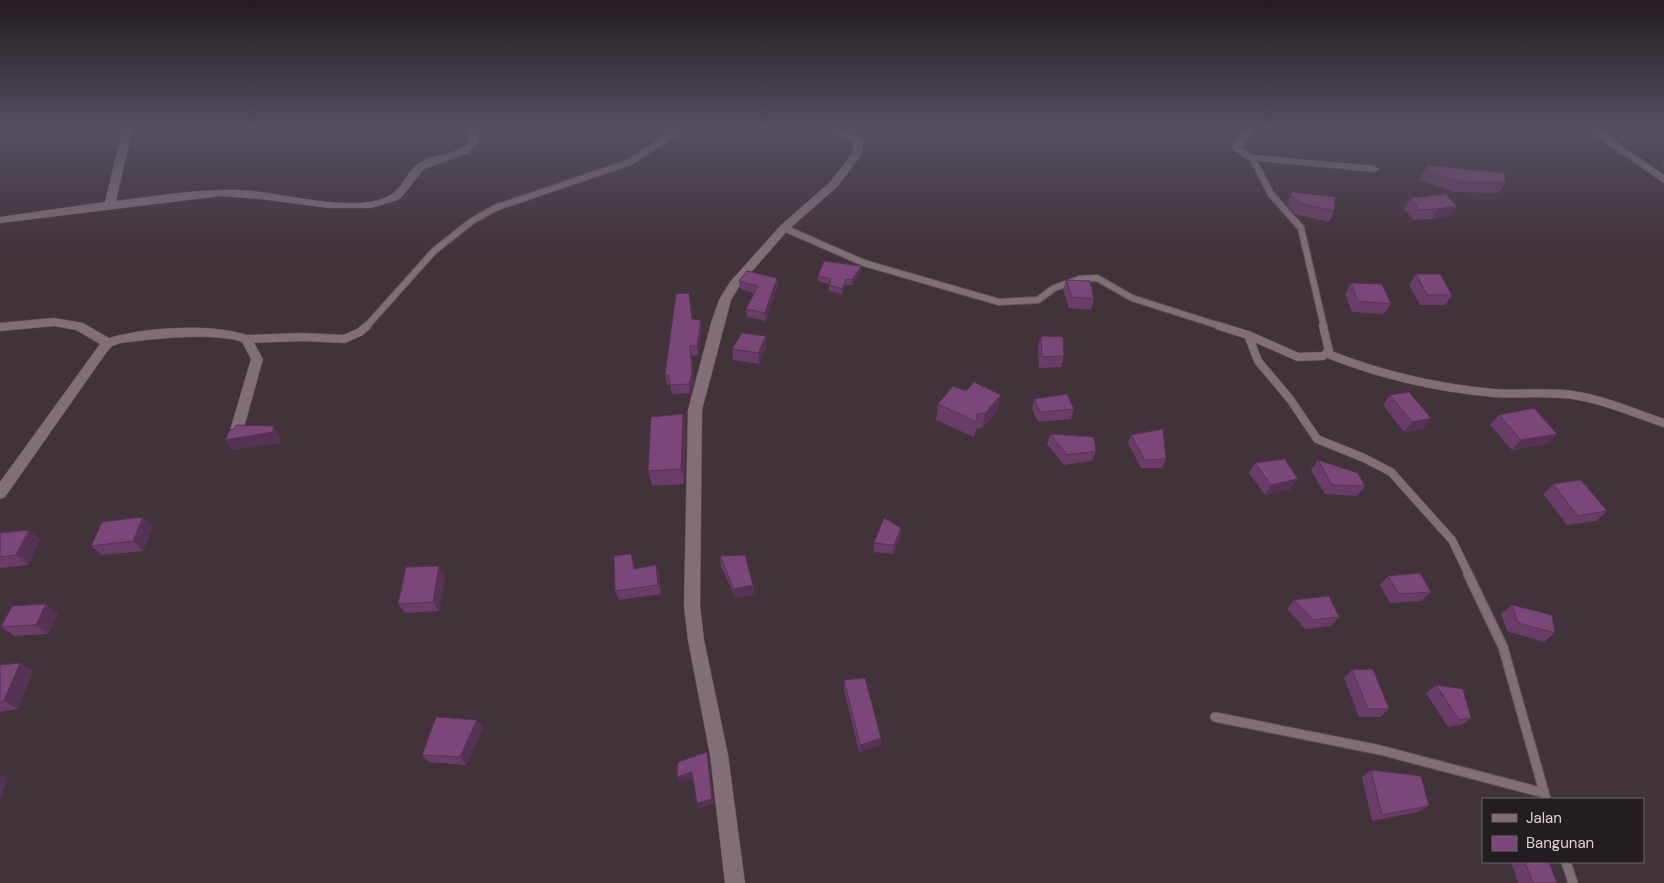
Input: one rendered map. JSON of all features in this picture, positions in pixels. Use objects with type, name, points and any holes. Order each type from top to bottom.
[{"type":"street","points":[[110,205],[118,168]]},
{"type":"street","points":[[0,220],[220,193],[251,194],[340,205],[378,203],[398,196],[420,168]]},
{"type":"street","points":[[735,883],[719,755],[696,640],[692,606],[695,410],[714,331],[725,300],[736,282],[784,228],[824,195],[846,168]]},
{"type":"street","points":[[1365,168],[1374,169]]},
{"type":"street","points":[[1647,168],[1664,180]]},
{"type":"street","points":[[0,326],[54,322],[70,324],[79,326],[108,343]]},
{"type":"street","points":[[0,493],[108,343],[121,339],[142,336],[222,333],[247,339],[257,359],[236,434]]},
{"type":"lane","points":[[247,339],[303,336],[344,339],[360,332],[376,318],[434,251],[472,220],[495,208],[612,168]]},
{"type":"lane","points":[[1257,168],[1271,194],[1301,228],[1329,351],[1328,354]]},
{"type":"lane","points":[[784,228],[864,263],[999,302],[1038,300],[1054,288],[1080,279],[1098,278],[1132,298],[1248,335],[1298,357],[1328,354],[1359,367],[1400,379],[1494,393],[1562,394],[1612,405],[1664,423]]},
{"type":"lane","points":[[1248,335],[1258,361],[1290,399],[1317,439],[1364,458],[1391,472],[1452,540],[1503,648],[1545,796]]},
{"type":"lane","points":[[1215,717],[1374,747],[1462,769],[1545,796]]},
{"type":"lane","points":[[1566,863],[1574,883]]},
{"type":"building","points":[[1426,168],[1458,168],[1505,173],[1505,183],[1460,182],[1426,170]]},
{"type":"building","points":[[1292,192],[1335,197],[1334,211],[1300,203],[1291,194]]},
{"type":"building","points":[[1446,194],[1457,206],[1419,210],[1411,198]]},
{"type":"building","points":[[824,261],[861,266],[852,280],[846,279],[842,289],[829,285],[831,279],[818,276]]},
{"type":"building","points":[[747,271],[777,278],[765,313],[746,309],[758,286],[739,281]]},
{"type":"building","points":[[1416,274],[1440,274],[1452,295],[1427,295]]},
{"type":"building","points":[[1066,280],[1090,281],[1094,299],[1072,297]]},
{"type":"building","points":[[1351,283],[1382,284],[1391,304],[1358,301]]},
{"type":"building","points":[[689,293],[692,319],[701,320],[697,346],[690,346],[692,372],[689,384],[670,385],[669,375],[665,375],[676,294]]},
{"type":"building","points":[[742,333],[766,336],[758,353],[732,349]]},
{"type":"building","points":[[1041,336],[1063,337],[1064,356],[1042,357]]},
{"type":"building","points":[[974,382],[1001,395],[985,413],[977,414],[977,422],[938,404],[953,386],[966,391]]},
{"type":"building","points":[[1409,392],[1431,418],[1412,422],[1390,395]]},
{"type":"building","points":[[1067,394],[1074,409],[1040,412],[1034,399]]},
{"type":"building","points":[[1534,408],[1557,434],[1521,440],[1499,415]]},
{"type":"building","points":[[683,414],[681,469],[648,471],[651,417]]},
{"type":"building","points":[[236,425],[273,426],[273,432],[225,440],[230,430],[234,429]]},
{"type":"building","points":[[1163,429],[1166,459],[1145,460],[1131,435]]},
{"type":"building","points":[[1050,434],[1094,437],[1096,451],[1067,455]]},
{"type":"building","points":[[1285,459],[1298,479],[1271,485],[1255,463]]},
{"type":"building","points":[[1318,460],[1358,473],[1365,486],[1332,485]]},
{"type":"building","points":[[1581,480],[1607,511],[1578,516],[1553,484]]},
{"type":"building","points":[[143,517],[133,541],[91,546],[102,522]]},
{"type":"building","points":[[884,518],[901,528],[894,545],[874,543]]},
{"type":"building","points":[[29,530],[16,555],[0,557],[0,533]]},
{"type":"building","points":[[631,554],[634,569],[656,565],[658,585],[615,591],[614,556]]},
{"type":"building","points":[[745,555],[753,585],[734,589],[720,556]]},
{"type":"building","points":[[439,566],[433,602],[398,604],[406,567]]},
{"type":"building","points":[[1420,573],[1431,592],[1399,594],[1388,576]]},
{"type":"building","points":[[1329,596],[1339,617],[1313,620],[1294,600]]},
{"type":"building","points":[[46,604],[36,625],[1,627],[12,606]]},
{"type":"building","points":[[1512,605],[1552,615],[1555,633],[1518,623]]},
{"type":"building","points":[[20,663],[4,701],[0,702],[0,665]]},
{"type":"building","points":[[1373,669],[1389,709],[1368,709],[1352,670]]},
{"type":"building","points":[[865,678],[881,738],[860,745],[844,680]]},
{"type":"building","points":[[1436,685],[1463,689],[1471,718],[1459,720]]},
{"type":"building","points":[[436,717],[477,720],[460,757],[422,755]]},
{"type":"building","points":[[707,752],[712,799],[697,803],[692,772],[677,777],[678,762]]},
{"type":"building","points":[[1371,770],[1421,776],[1429,806],[1382,815]]},
{"type":"building","points":[[1525,863],[1549,863],[1557,883],[1533,883]]}]
